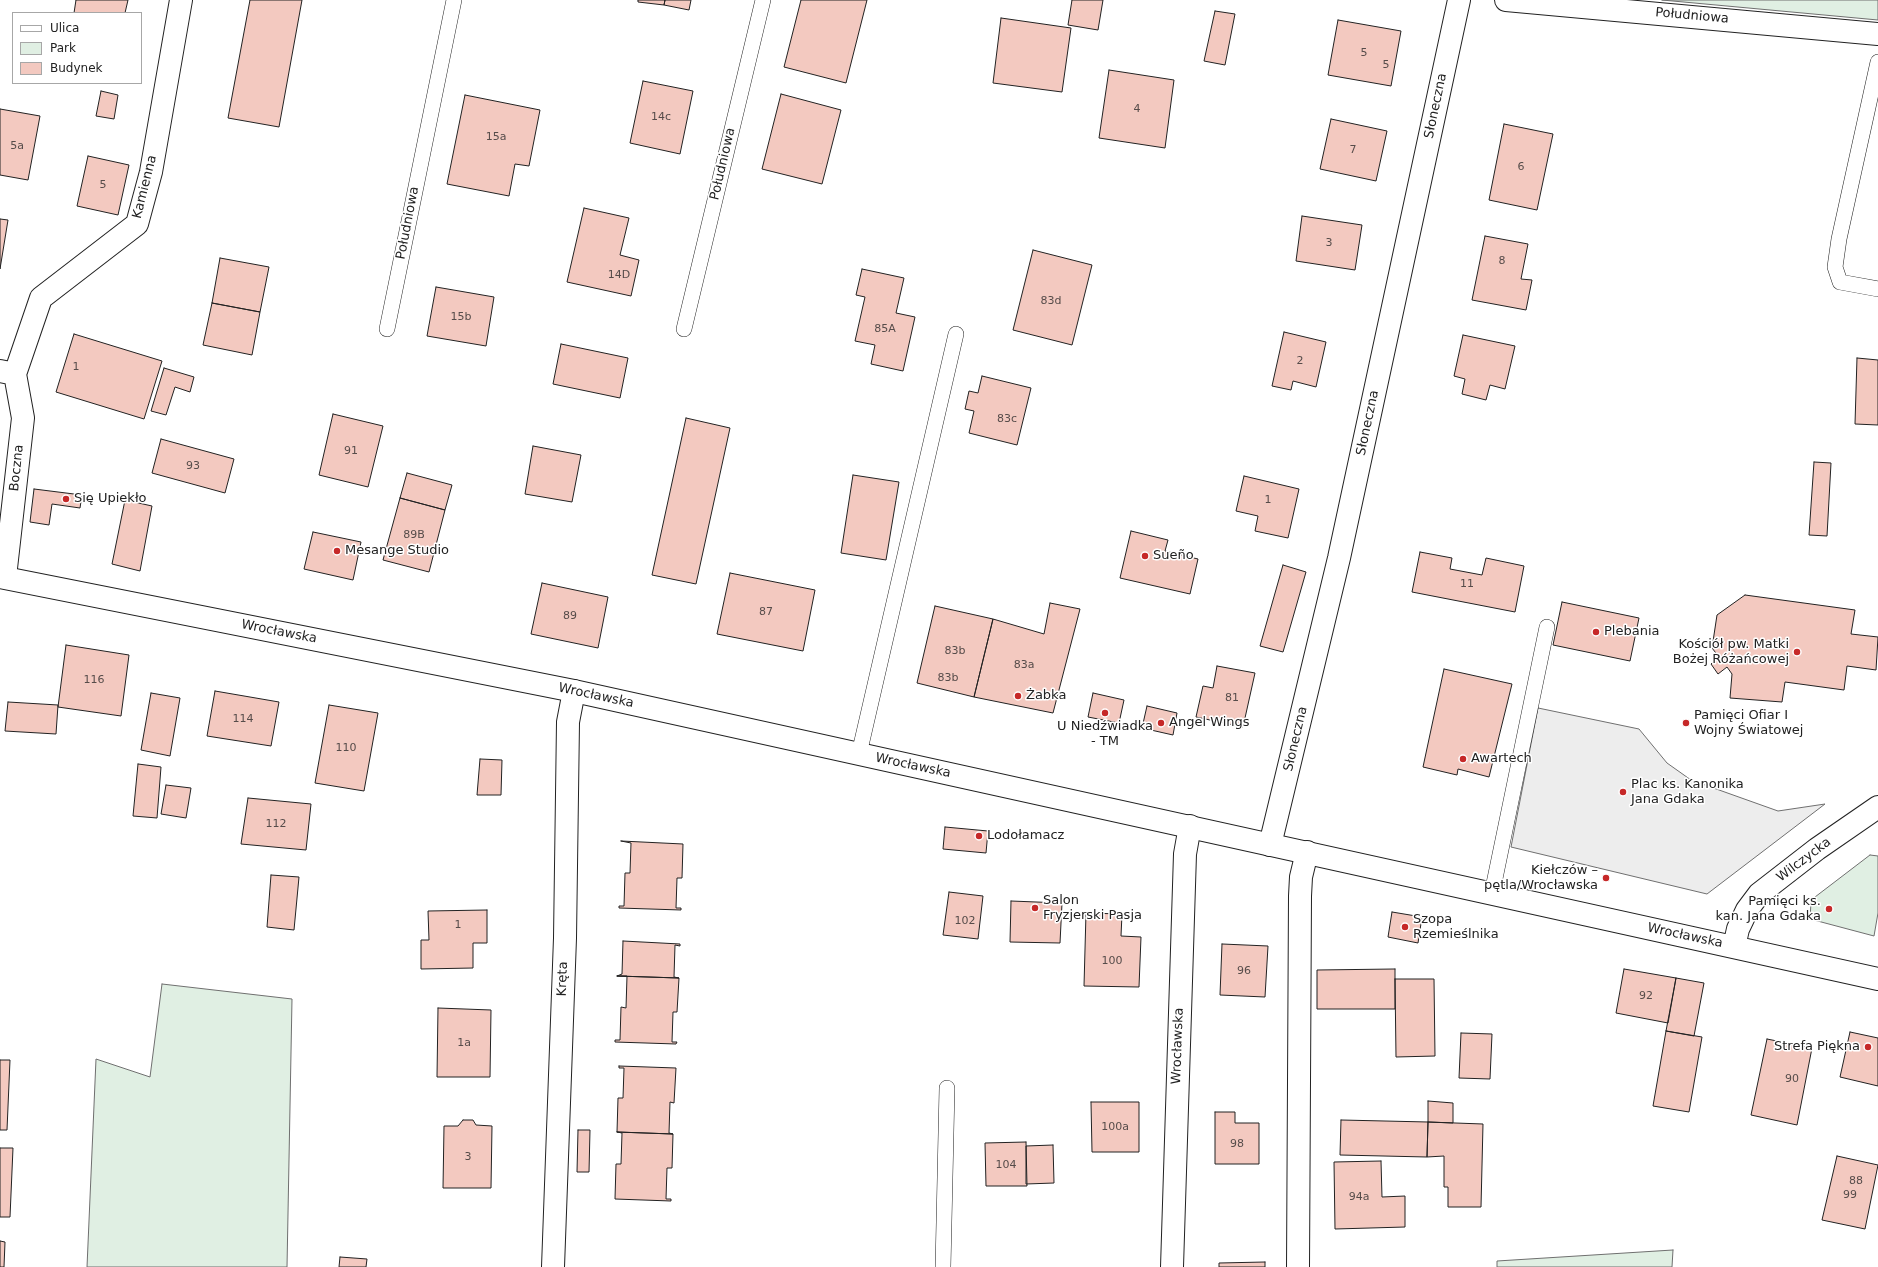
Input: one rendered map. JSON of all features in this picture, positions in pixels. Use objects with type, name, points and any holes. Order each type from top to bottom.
[{"type":"street","name":"Kamienna","points":[[8,373],[41,298],[137,224],[151,172],[181,0]]},
{"type":"street","name":"Słoneczna","points":[[1270,845],[1339,558],[1459,0]]},
{"type":"street","name":"Południowa","points":[[1506,0],[1878,34]]},
{"type":"street","name":"Boczna","points":[[2,577],[23,418],[8,373]]},
{"type":"street","name":"Wrocławska","points":[[2,577],[574,691],[1878,979]]},
{"type":"street","name":"Kręta","points":[[553,1267],[564,946],[568,722],[574,691]]},
{"type":"street","name":"Wilczycka","points":[[1734,946],[1738,928],[1747,910],[1759,894],[1817,849],[1878,807]]},
{"type":"street","name":"Wrocławska","points":[[1172,1267],[1185,854],[1190,826]]},
{"type":"street","points":[[1298,1267],[1300,896],[1301,877],[1307,852]]},
{"type":"lane","name":"Południowa","points":[[387,329],[454,0]]},
{"type":"lane","name":"Południowa","points":[[684,329],[763,0]]},
{"type":"lane","points":[[1878,62],[1839,239],[1835,267],[1840,282],[1878,289]]},
{"type":"lane","points":[[859,754],[956,334]]},
{"type":"lane","points":[[1492,893],[1547,627]]},
{"type":"lane","points":[[943,1267],[947,1088]]},
{"type":"green space","points":[[1662,0],[1878,0],[1878,20]]},
{"type":"green space","points":[[1870,855],[1878,856],[1878,913],[1874,936],[1810,919],[1811,902],[1815,897]]},
{"type":"green space","points":[[162,984],[292,999],[287,1267],[87,1267],[96,1059],[150,1077]]},
{"type":"green space","points":[[1673,1250],[1672,1267],[1497,1267],[1497,1261]]},
{"type":"shaded area","name":"Plac ks. Kanonika Jana Gdaka","points":[[1538,708],[1639,729],[1667,763],[1691,780],[1778,811],[1825,804],[1707,894],[1511,847]]},
{"type":"building","points":[[76,0],[128,0],[125,12],[74,12]]},
{"type":"building","points":[[250,0],[302,0],[279,127],[228,118]]},
{"type":"building","points":[[638,0],[665,0],[664,5],[638,2]]},
{"type":"building","points":[[665,0],[691,0],[689,10],[664,5]]},
{"type":"building","points":[[801,0],[867,0],[846,83],[784,67]]},
{"type":"building","points":[[1072,0],[1103,0],[1098,30],[1068,25]]},
{"type":"building","points":[[1215,11],[1235,14],[1225,65],[1204,61]]},
{"type":"building","points":[[1001,18],[1071,28],[1062,92],[993,83]]},
{"type":"building","points":[[1338,20],[1401,31],[1391,86],[1328,75]]},
{"type":"building","points":[[1109,70],[1174,80],[1165,148],[1099,138]]},
{"type":"building","points":[[643,81],[693,91],[680,154],[630,143]]},
{"type":"building","points":[[101,91],[118,95],[114,119],[96,116]]},
{"type":"building","points":[[781,94],[841,110],[822,184],[762,169]]},
{"type":"building","points":[[465,95],[540,110],[529,166],[515,164],[509,196],[447,184]]},
{"type":"building","points":[[0,109],[40,116],[28,180],[0,175]]},
{"type":"building","points":[[1331,119],[1387,131],[1376,181],[1320,169]]},
{"type":"building","points":[[1504,124],[1553,134],[1537,210],[1489,200]]},
{"type":"building","points":[[88,156],[129,165],[118,215],[77,206]]},
{"type":"building","points":[[584,208],[629,218],[620,255],[639,260],[631,296],[567,282]]},
{"type":"building","points":[[1302,216],[1362,225],[1355,270],[1296,261]]},
{"type":"building","points":[[0,219],[8,220],[0,269]]},
{"type":"building","points":[[1485,236],[1528,244],[1521,279],[1532,280],[1526,310],[1472,300]]},
{"type":"building","points":[[1033,250],[1092,265],[1072,345],[1013,330]]},
{"type":"building","points":[[220,258],[269,267],[260,312],[212,303]]},
{"type":"building","points":[[862,269],[904,278],[896,313],[915,317],[903,371],[871,364],[875,345],[855,341],[865,297],[856,295]]},
{"type":"building","points":[[436,287],[494,297],[486,346],[427,336]]},
{"type":"building","points":[[212,303],[260,312],[252,355],[203,345]]},
{"type":"building","points":[[1284,332],[1326,342],[1316,387],[1293,381],[1291,390],[1272,386]]},
{"type":"building","points":[[74,334],[162,361],[144,419],[56,392]]},
{"type":"building","points":[[1463,335],[1515,346],[1505,389],[1490,385],[1486,400],[1462,394],[1465,379],[1454,376]]},
{"type":"building","points":[[561,344],[628,358],[620,398],[553,384]]},
{"type":"building","points":[[1857,358],[1878,360],[1878,425],[1855,424]]},
{"type":"building","points":[[164,368],[194,377],[190,392],[175,387],[166,415],[151,411]]},
{"type":"building","points":[[982,376],[1031,388],[1017,445],[969,433],[974,411],[965,409],[969,391],[978,393]]},
{"type":"building","points":[[333,414],[383,426],[368,487],[319,475]]},
{"type":"building","points":[[686,418],[730,428],[696,584],[652,575]]},
{"type":"building","points":[[161,439],[234,459],[225,493],[152,473]]},
{"type":"building","points":[[533,446],[581,455],[572,502],[525,494]]},
{"type":"building","points":[[1814,462],[1831,463],[1827,536],[1809,535]]},
{"type":"building","points":[[407,473],[452,485],[445,510],[400,498]]},
{"type":"building","points":[[853,475],[899,482],[886,560],[841,553]]},
{"type":"building","points":[[1244,476],[1299,489],[1288,538],[1255,531],[1258,516],[1236,511]]},
{"type":"building","points":[[34,489],[82,495],[80,508],[52,504],[49,525],[30,522]]},
{"type":"building","points":[[400,498],[445,510],[429,572],[383,560]]},
{"type":"building","points":[[125,500],[152,506],[140,571],[112,564]]},
{"type":"building","points":[[1131,531],[1168,540],[1165,551],[1198,559],[1190,594],[1120,578]]},
{"type":"building","points":[[313,532],[361,542],[353,580],[304,569]]},
{"type":"building","points":[[1420,552],[1452,558],[1450,569],[1482,575],[1486,558],[1524,566],[1515,612],[1412,592]]},
{"type":"building","points":[[1283,565],[1306,572],[1283,652],[1260,646]]},
{"type":"building","points":[[730,573],[815,590],[803,651],[717,634]]},
{"type":"building","points":[[542,583],[608,597],[598,648],[531,634]]},
{"type":"building","name":"Kościół pw. Matki Bożej Różańcowej","points":[[1745,595],[1855,610],[1851,634],[1878,637],[1876,670],[1847,666],[1844,690],[1785,682],[1782,702],[1730,698],[1732,674],[1727,667],[1718,674],[1711,664],[1719,657],[1712,648],[1717,615]]},
{"type":"building","name":"Plebania","points":[[1562,602],[1639,618],[1630,661],[1553,645]]},
{"type":"building","points":[[1050,603],[1080,609],[1053,713],[974,697],[993,619],[1044,634]]},
{"type":"building","points":[[935,606],[993,619],[974,697],[917,683]]},
{"type":"building","points":[[66,645],[129,655],[121,716],[58,707]]},
{"type":"building","points":[[1217,666],[1255,673],[1243,727],[1196,717],[1203,686],[1213,688]]},
{"type":"building","points":[[1444,669],[1512,684],[1489,777],[1458,769],[1457,775],[1423,767]]},
{"type":"building","points":[[215,691],[279,702],[271,746],[207,736]]},
{"type":"building","points":[[151,693],[180,698],[170,756],[141,750]]},
{"type":"building","points":[[1093,693],[1124,700],[1119,723],[1088,717]]},
{"type":"building","points":[[8,702],[58,705],[56,734],[5,731]]},
{"type":"building","points":[[329,705],[378,713],[364,791],[315,783]]},
{"type":"building","points":[[1147,706],[1177,713],[1173,735],[1142,728]]},
{"type":"building","points":[[480,759],[502,760],[501,795],[477,795]]},
{"type":"building","points":[[138,764],[161,767],[157,818],[133,816]]},
{"type":"building","points":[[166,785],[191,788],[186,818],[161,814]]},
{"type":"building","points":[[248,798],[311,804],[306,850],[241,844]]},
{"type":"building","points":[[945,827],[988,831],[986,853],[943,849]]},
{"type":"building","points":[[621,841],[683,844],[682,878],[677,878],[676,908],[681,908],[681,910],[619,908],[619,906],[624,906],[625,873],[630,873],[631,843]]},
{"type":"building","points":[[271,875],[299,877],[294,930],[267,927]]},
{"type":"building","points":[[949,892],[983,896],[978,939],[943,935]]},
{"type":"building","points":[[1011,901],[1062,903],[1060,943],[1010,942]]},
{"type":"building","points":[[487,910],[487,943],[473,943],[473,968],[421,969],[421,940],[429,940],[428,911]]},
{"type":"building","points":[[1392,912],[1422,917],[1418,943],[1388,937]]},
{"type":"building","points":[[1086,913],[1122,914],[1121,936],[1141,937],[1139,987],[1084,986]]},
{"type":"building","points":[[623,941],[680,944],[680,946],[675,945],[674,977],[679,978],[617,976],[622,974]]},
{"type":"building","points":[[1222,944],[1268,946],[1265,997],[1220,995]]},
{"type":"building","points":[[1395,969],[1395,1009],[1317,1009],[1317,970]]},
{"type":"building","points":[[1624,969],[1676,978],[1668,1023],[1616,1013]]},
{"type":"building","points":[[627,976],[679,978],[677,1012],[673,1012],[672,1042],[677,1042],[676,1044],[615,1042],[615,1040],[620,1040],[621,1007],[626,1008]]},
{"type":"building","points":[[1676,978],[1704,983],[1694,1036],[1666,1031]]},
{"type":"building","points":[[1395,979],[1434,979],[1435,1056],[1396,1057]]},
{"type":"building","points":[[438,1008],[491,1010],[490,1077],[437,1077]]},
{"type":"building","points":[[1666,1031],[1702,1037],[1689,1112],[1653,1106]]},
{"type":"building","points":[[1850,1032],[1878,1038],[1878,1086],[1840,1077]]},
{"type":"building","points":[[1461,1033],[1492,1034],[1490,1079],[1459,1078]]},
{"type":"building","points":[[1767,1039],[1812,1048],[1797,1125],[1751,1115]]},
{"type":"building","points":[[0,1060],[10,1060],[7,1130],[0,1130]]},
{"type":"building","points":[[619,1066],[676,1068],[674,1103],[670,1102],[669,1133],[673,1134],[617,1132],[618,1098],[623,1098],[624,1068],[619,1068]]},
{"type":"building","points":[[1428,1101],[1453,1103],[1453,1123],[1428,1122]]},
{"type":"building","points":[[1091,1102],[1139,1102],[1139,1152],[1092,1152]]},
{"type":"building","points":[[1215,1112],[1235,1112],[1235,1123],[1259,1123],[1259,1164],[1215,1164]]},
{"type":"building","points":[[463,1120],[473,1120],[476,1125],[492,1126],[491,1188],[443,1188],[444,1126],[458,1126]]},
{"type":"building","points":[[1341,1120],[1428,1122],[1427,1157],[1340,1155]]},
{"type":"building","points":[[1428,1122],[1483,1124],[1481,1207],[1448,1207],[1448,1187],[1444,1187],[1444,1156],[1427,1157]]},
{"type":"building","points":[[578,1130],[590,1130],[589,1172],[577,1172]]},
{"type":"building","points":[[617,1132],[673,1134],[672,1168],[667,1168],[666,1199],[671,1199],[671,1201],[615,1199],[616,1164],[621,1164],[622,1133]]},
{"type":"building","points":[[1026,1142],[1027,1186],[986,1186],[985,1143]]},
{"type":"building","points":[[1053,1145],[1054,1183],[1026,1184],[1026,1146]]},
{"type":"building","points":[[0,1148],[13,1148],[10,1217],[0,1217]]},
{"type":"building","points":[[1837,1156],[1878,1165],[1865,1229],[1822,1220]]},
{"type":"building","points":[[1381,1161],[1382,1197],[1405,1196],[1405,1227],[1335,1229],[1334,1162]]},
{"type":"building","points":[[0,1241],[5,1242],[4,1267],[0,1267]]},
{"type":"building","points":[[340,1257],[367,1259],[366,1267],[339,1267]]},
{"type":"building","points":[[1265,1262],[1265,1267],[1219,1267],[1219,1263]]},
{"type":"place","name":"Się Upiekło","points":[[66,499]]},
{"type":"place","name":"Mesange Studio","points":[[337,551]]},
{"type":"place","name":"Sueño","points":[[1145,556]]},
{"type":"place","name":"Plebania","points":[[1596,632]]},
{"type":"place","name":"Kościół pw. Matki Bożej Różańcowej","points":[[1797,652]]},
{"type":"place","name":"Żabka","points":[[1018,696]]},
{"type":"place","name":"U Niedźwiadka - TM","points":[[1105,713]]},
{"type":"place","name":"Angel Wings","points":[[1161,723]]},
{"type":"place","name":"Pamięci Ofiar I Wojny Światowej","points":[[1686,723]]},
{"type":"place","name":"Awartech","points":[[1463,759]]},
{"type":"place","name":"Plac ks. Kanonika Jana Gdaka","points":[[1623,792]]},
{"type":"place","name":"Lodołamacz","points":[[979,836]]},
{"type":"place","name":"Kiełczów – pętla/Wrocławska","points":[[1606,878]]},
{"type":"place","name":"Salon Fryzjerski Pasja","points":[[1035,908]]},
{"type":"place","name":"Pamięci ks. kan. Jana Gdaka","points":[[1829,909]]},
{"type":"place","name":"Szopa Rzemieślnika","points":[[1405,927]]},
{"type":"place","name":"Strefa Piękna","points":[[1868,1047]]}]
